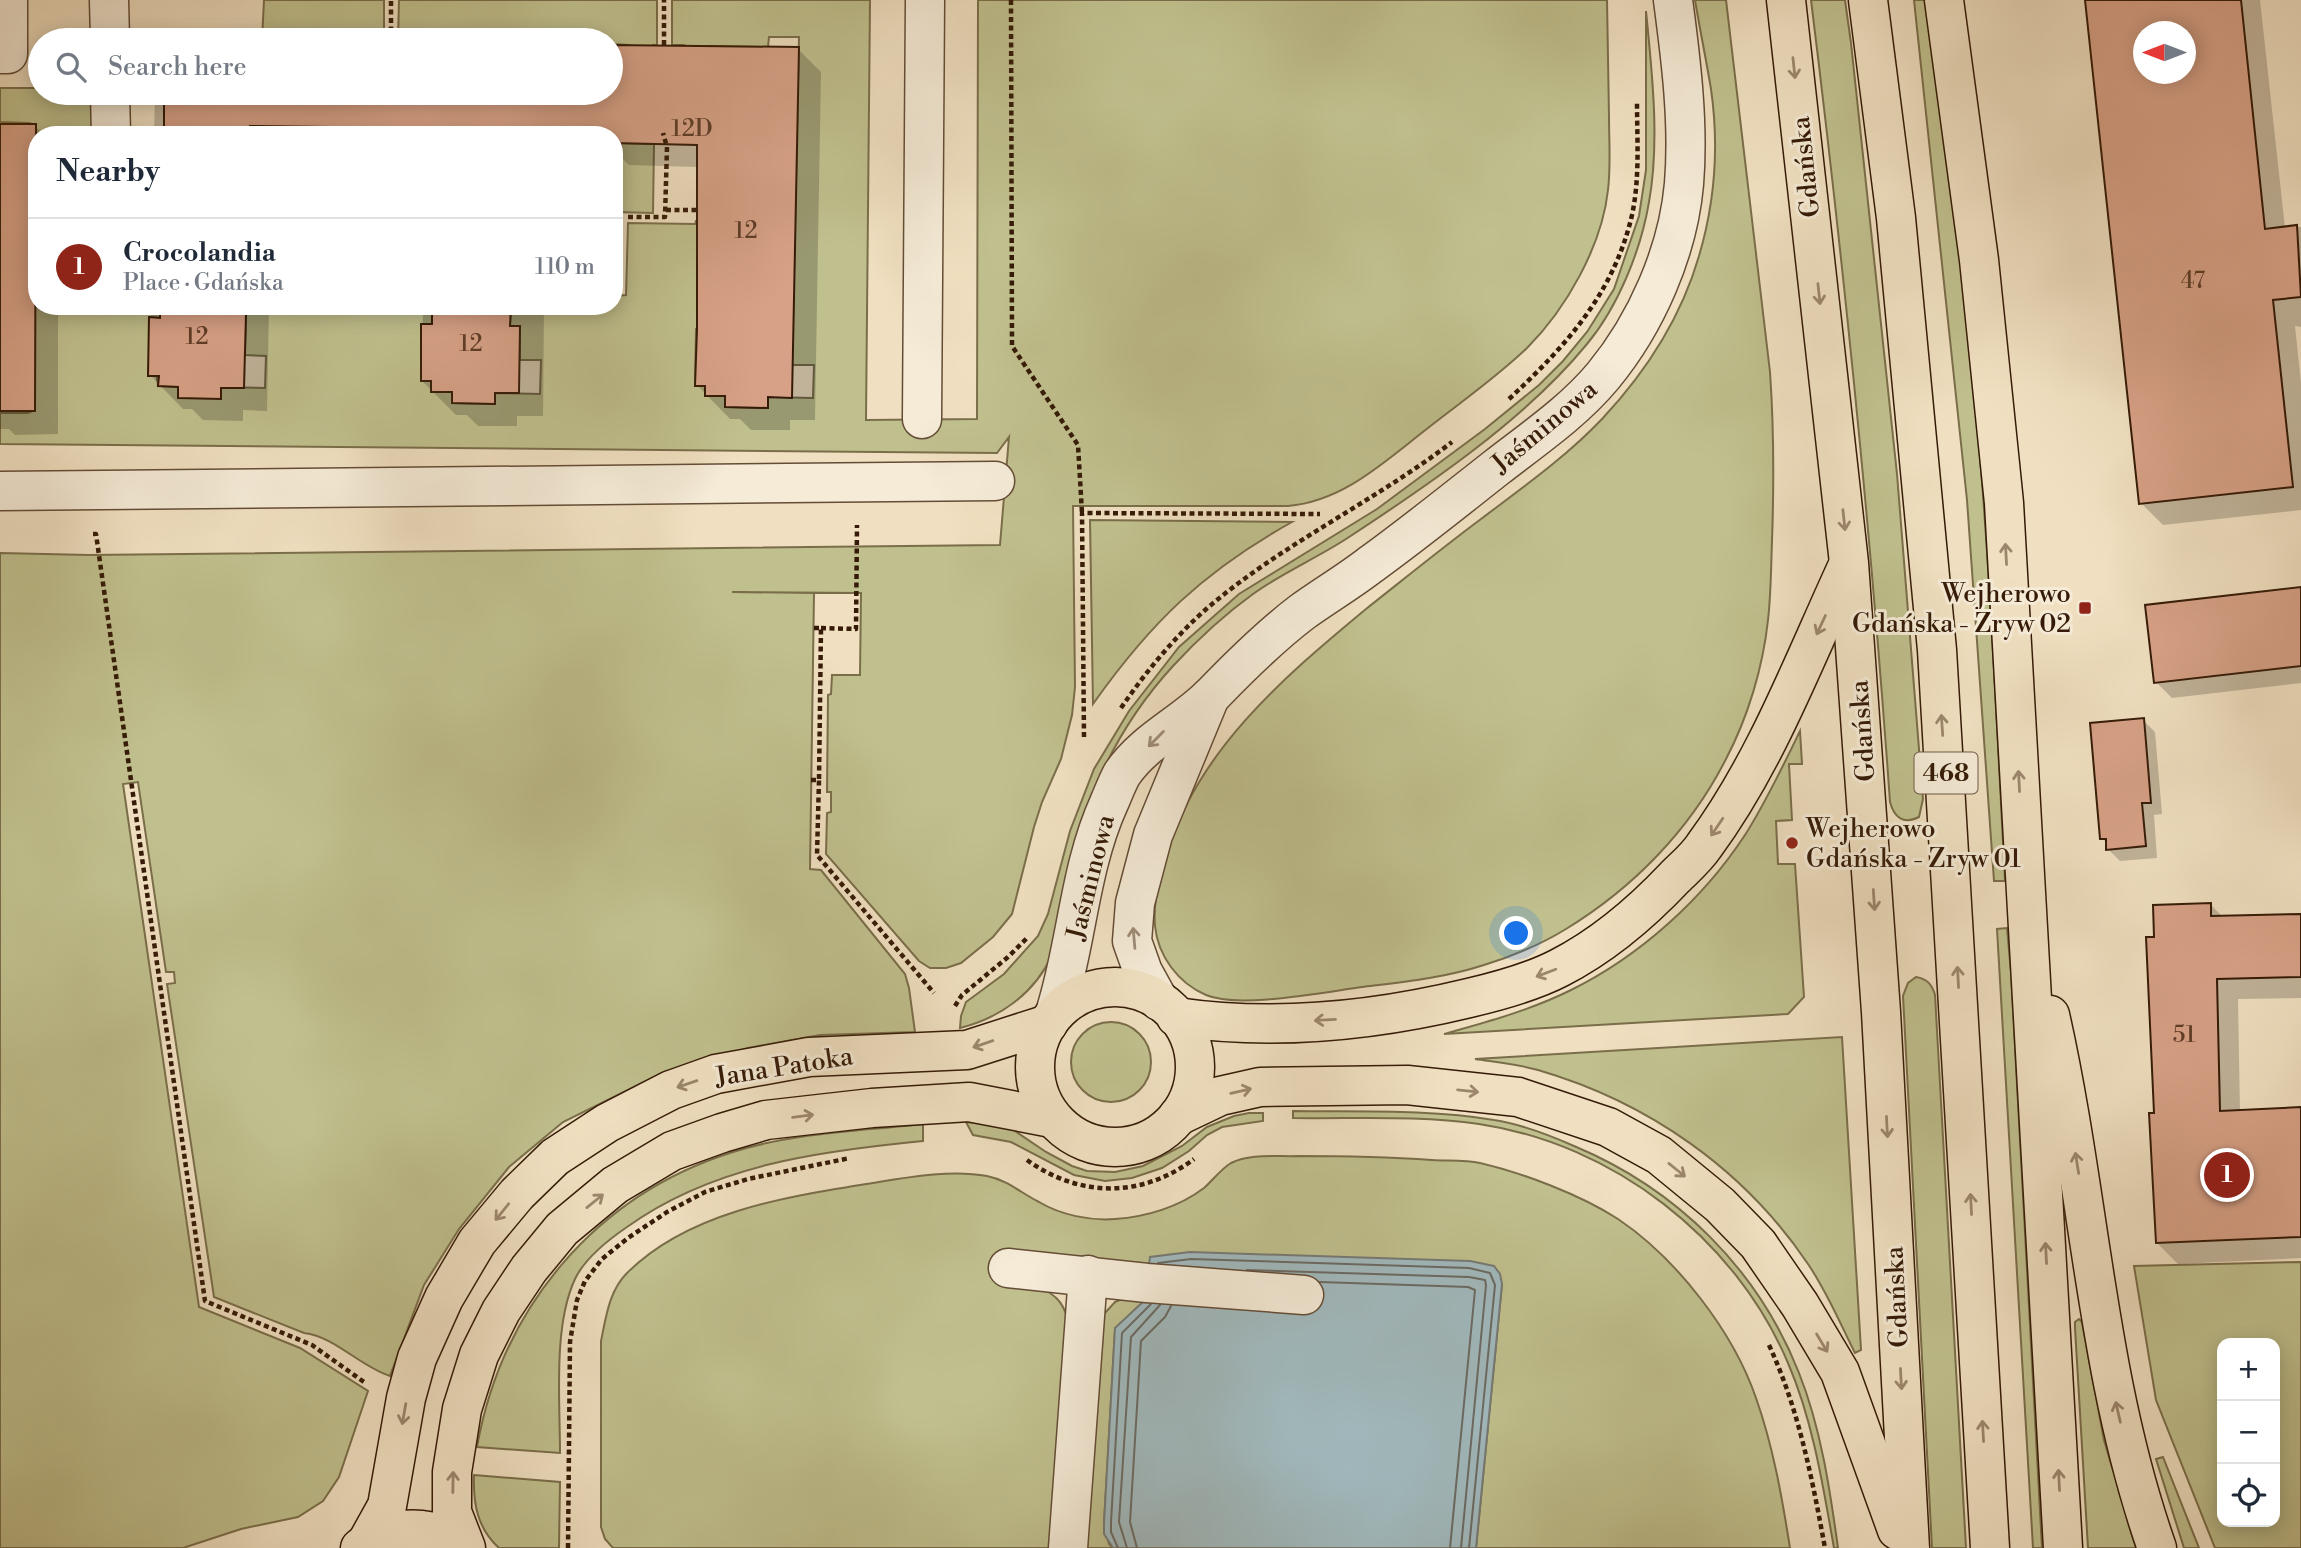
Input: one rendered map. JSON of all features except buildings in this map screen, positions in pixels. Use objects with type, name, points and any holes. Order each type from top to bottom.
[{"type":"main road","name":"Gdańska","points":[[1786,0],[1849,563],[1879,972],[1910,1548]]},
{"type":"main road","name":"468","points":[[1868,0],[1896,218],[1937,650],[1990,1548]]},
{"type":"main road","points":[[1944,0],[1997,418],[2004,503],[2063,1548]]},
{"type":"main road","points":[[1168,1009],[1189,1037],[1194,1057],[1189,1098],[1178,1116],[1165,1129],[1150,1139],[1133,1145],[1097,1146],[1080,1140],[1052,1118],[1037,1085],[1035,1060],[1041,1035],[1052,1018],[1076,997],[1100,989],[1131,989],[1168,1009],[1216,1023],[1337,1020],[1437,1006],[1499,991],[1558,969],[1600,943],[1639,914],[1703,849],[1745,787],[1849,563]]},
{"type":"main road","points":[[2026,906],[2063,1070],[2113,1388],[2131,1468],[2157,1548]]},
{"type":"main road","name":"Jana Patoka","points":[[363,1545],[387,1506],[417,1358],[444,1298],[477,1242],[517,1194],[555,1157],[607,1122],[671,1090],[716,1074],[809,1057],[870,1052],[967,1050],[1052,1018]]},
{"type":"main road","points":[[1178,1116],[1220,1096],[1260,1087],[1407,1085],[1518,1097],[1608,1128],[1659,1155],[1720,1205],[1758,1244],[1800,1304],[1840,1372],[1904,1548]]},
{"type":"main road","name":"Jana Patoka","points":[[464,1548],[453,1512],[453,1472],[462,1409],[479,1355],[501,1311],[529,1269],[562,1229],[615,1185],[672,1152],[766,1120],[872,1108],[969,1102],[1052,1118]]},
{"type":"main road","points":[[363,1545],[392,1531],[418,1529],[445,1536],[464,1548]]},
{"type":"street","points":[[0,54],[8,54],[8,0]]},
{"type":"street","points":[[109,0],[110,28]]},
{"type":"street","points":[[922,419],[925,0]]},
{"type":"street","name":"Jaśminowa","points":[[1052,1018],[1065,983],[1083,884],[1097,828],[1122,774],[1163,732],[1210,697],[1238,666],[1270,637],[1368,567],[1568,411],[1602,377],[1632,337],[1668,255],[1684,186],[1686,130],[1673,0]]},
{"type":"street","points":[[110,105],[111,126]]},
{"type":"street","points":[[0,491],[995,481]]},
{"type":"street","name":"Jaśminowa","points":[[1168,1009],[1143,972],[1132,940],[1135,902],[1153,835],[1210,697]]},
{"type":"street","points":[[1009,1268],[1147,1283],[1304,1295]]},
{"type":"street","points":[[1068,1548],[1088,1275]]},
{"type":"path","points":[[391,0],[391,28]]},
{"type":"path","points":[[664,0],[664,45]]},
{"type":"path","points":[[1012,0],[1012,346],[1078,445],[1082,513],[1084,737]]},
{"type":"path","points":[[628,217],[665,217],[667,147],[663,133]]},
{"type":"path","points":[[666,210],[696,210]]},
{"type":"path","points":[[814,628],[856,629],[857,482]]},
{"type":"path","points":[[1082,513],[1320,514]]},
{"type":"path","points":[[86,534],[96,534],[205,1301],[312,1345],[365,1382]]},
{"type":"path","points":[[821,628],[817,855],[934,993]]},
{"type":"path","points":[[813,662],[821,662]]},
{"type":"path","points":[[811,780],[819,780]]},
{"type":"green space","points":[[264,0],[384,0],[384,28],[263,28]]},
{"type":"green space","points":[[399,0],[657,0],[657,45],[653,45],[653,56],[628,56],[628,45],[623,45],[623,28],[398,28]]},
{"type":"green space","points":[[672,0],[870,0],[866,420],[977,419],[978,0],[1607,0],[1610,163],[1608,190],[1590,254],[1568,296],[1541,332],[1491,379],[1363,478],[1327,496],[1288,506],[1073,506],[1075,687],[1072,715],[1061,759],[1034,827],[1012,914],[993,937],[961,963],[946,968],[930,968],[919,961],[826,854],[827,813],[831,812],[831,792],[827,792],[828,695],[831,694],[832,675],[860,675],[861,593],[732,592],[814,593],[810,869],[821,870],[905,974],[915,1032],[820,1035],[748,1048],[664,1072],[563,1122],[509,1167],[459,1229],[424,1285],[390,1376],[368,1366],[327,1340],[214,1297],[167,984],[175,983],[174,972],[166,972],[138,782],[123,784],[199,1307],[300,1348],[368,1391],[339,1477],[323,1501],[298,1517],[241,1529],[183,1548],[0,1548],[0,553],[89,555],[1000,545],[1009,437],[997,453],[0,444],[0,413],[28,413],[35,410],[35,381],[28,381],[35,315],[160,315],[160,318],[150,317],[158,386],[265,388],[266,356],[245,355],[246,315],[432,315],[432,324],[421,325],[421,381],[431,381],[431,392],[452,392],[453,403],[494,404],[495,393],[540,394],[541,360],[520,360],[520,326],[510,326],[511,315],[623,315],[628,223],[695,224],[696,221],[707,221],[706,329],[696,329],[695,385],[705,386],[705,396],[725,396],[726,407],[767,408],[768,397],[813,398],[814,365],[792,365],[799,37],[769,37],[768,47],[708,46],[683,56],[684,45],[672,45]]},
{"type":"green space","points":[[1695,0],[1726,0],[1770,372],[1773,499],[1768,620],[1753,691],[1734,743],[1712,785],[1658,855],[1637,876],[1591,913],[1536,945],[1484,965],[1423,979],[1260,1000],[1221,999],[1206,995],[1178,976],[1165,958],[1157,937],[1155,909],[1165,860],[1179,821],[1197,785],[1220,751],[1274,690],[1335,635],[1437,552],[1543,472],[1588,433],[1633,382],[1672,322],[1699,256],[1709,215],[1714,173],[1715,131],[1711,89]]},
{"type":"green space","points":[[1811,0],[1845,0],[1851,43],[1897,474],[1923,799],[1919,817],[1908,820],[1900,818],[1894,812],[1890,802],[1856,401]]},
{"type":"green space","points":[[1914,0],[1925,0],[1972,368],[1988,560],[2005,881],[1994,881],[1967,500]]},
{"type":"green space","points":[[1646,11],[1654,131],[1652,179],[1645,220],[1634,258],[1609,313],[1587,344],[1562,372],[1505,425],[1409,497],[1346,539],[1253,594],[1211,628],[1173,666],[1146,698],[1124,732],[1090,801],[1068,875],[1052,955],[1045,969],[1015,1002],[989,1018],[960,1028],[966,1002],[1004,974],[1038,936],[1048,914],[1070,831],[1094,769],[1129,711],[1179,647],[1239,594],[1377,509],[1485,429],[1539,385],[1587,332],[1614,289],[1639,216],[1646,170]]},
{"type":"green space","points":[[0,88],[28,88],[28,105],[97,105],[96,126],[36,126],[29,123],[0,122]]},
{"type":"green space","points":[[623,143],[654,144],[653,213],[623,212]]},
{"type":"green space","points":[[1090,520],[1292,522],[1232,560],[1181,601],[1136,648],[1093,704]]},
{"type":"green space","points":[[1800,731],[1802,764],[1789,764],[1792,820],[1776,821],[1778,864],[1795,864],[1804,997],[1788,1014],[1444,1034],[1525,1010],[1571,990],[1621,960],[1668,924],[1710,881],[1745,835]]},
{"type":"green space","points":[[2007,928],[2042,1548],[2033,1548],[1997,929]]},
{"type":"green space","points":[[1916,977],[1928,983],[1935,995],[1966,1548],[1932,1548],[1903,996],[1908,983]]},
{"type":"green space","points":[[1111,1022],[1126,1025],[1139,1034],[1148,1047],[1151,1062],[1148,1077],[1139,1090],[1126,1099],[1111,1102],[1096,1099],[1083,1090],[1074,1077],[1071,1062],[1074,1047],[1083,1034],[1096,1025]]},
{"type":"green space","points":[[1842,1037],[1861,1350],[1855,1353],[1821,1286],[1783,1230],[1723,1169],[1690,1143],[1618,1100],[1579,1084],[1530,1068],[1475,1059]]},
{"type":"green space","points":[[1293,1111],[1445,1114],[1514,1124],[1555,1138],[1612,1164],[1680,1209],[1737,1267],[1782,1335],[1807,1394],[1819,1437],[1838,1548],[1834,1548],[1811,1431],[1788,1363],[1765,1318],[1736,1276],[1702,1238],[1664,1204],[1622,1175],[1576,1152],[1529,1135],[1479,1124],[1433,1119],[1293,1118]]},
{"type":"green space","points":[[1249,1113],[1263,1113],[1263,1121],[1222,1127],[1162,1168],[1132,1178],[1105,1181],[1074,1175],[1011,1142],[973,1135],[966,1122],[995,1123],[1009,1127],[1072,1166],[1087,1171],[1115,1172],[1143,1166],[1182,1146],[1207,1127]]},
{"type":"green space","points":[[923,1124],[923,1141],[807,1156],[731,1175],[660,1206],[620,1232],[585,1264],[575,1279],[568,1298],[563,1319],[559,1364],[560,1453],[477,1447],[490,1396],[508,1348],[533,1303],[563,1263],[598,1227],[639,1197],[684,1171],[755,1146],[803,1137]]},
{"type":"green space","points":[[1299,1156],[1382,1157],[1480,1163],[1569,1193],[1603,1210],[1640,1235],[1681,1275],[1700,1298],[1718,1322],[1746,1373],[1772,1453],[1790,1548],[1476,1548],[1502,1284],[1148,1269],[1039,1286],[1057,1298],[1067,1317],[1050,1548],[613,1548],[605,1539],[601,1527],[601,1341],[607,1314],[612,1296],[627,1273],[651,1252],[679,1235],[708,1221],[771,1202],[911,1177],[957,1173],[994,1178],[1048,1207],[1076,1216],[1127,1218],[1162,1210],[1184,1201],[1204,1188],[1227,1165],[1239,1160]]},
{"type":"green space","points":[[2301,1262],[2301,1548],[2215,1548],[2156,1400],[2134,1266]]},
{"type":"green space","points":[[1126,1297],[1145,1300],[1115,1329],[1104,1523],[1109,1544],[1113,1548],[1087,1548],[1104,1314],[1115,1302]]},
{"type":"green space","points":[[2079,1319],[2082,1322],[2104,1440],[2136,1548],[2088,1548],[2075,1328],[2075,1322]]},
{"type":"green space","points":[[2163,1457],[2199,1548],[2184,1548],[2156,1459]]},
{"type":"green space","points":[[474,1475],[560,1482],[559,1548],[499,1548],[481,1523],[474,1495]]},
{"type":"water","points":[[1190,1252],[1470,1261],[1494,1266],[1500,1274],[1502,1284],[1476,1548],[1113,1548],[1104,1534],[1104,1523],[1115,1328],[1145,1300],[1150,1257]]},
{"type":"place","name":"Wejherowo Gdańska - Zryw 02","points":[[2085,608]]},
{"type":"place","name":"Wejherowo Gdańska - Zryw 01","points":[[1792,843]]},
{"type":"place","name":"Crocolandia","points":[[2227,1175]]}]
